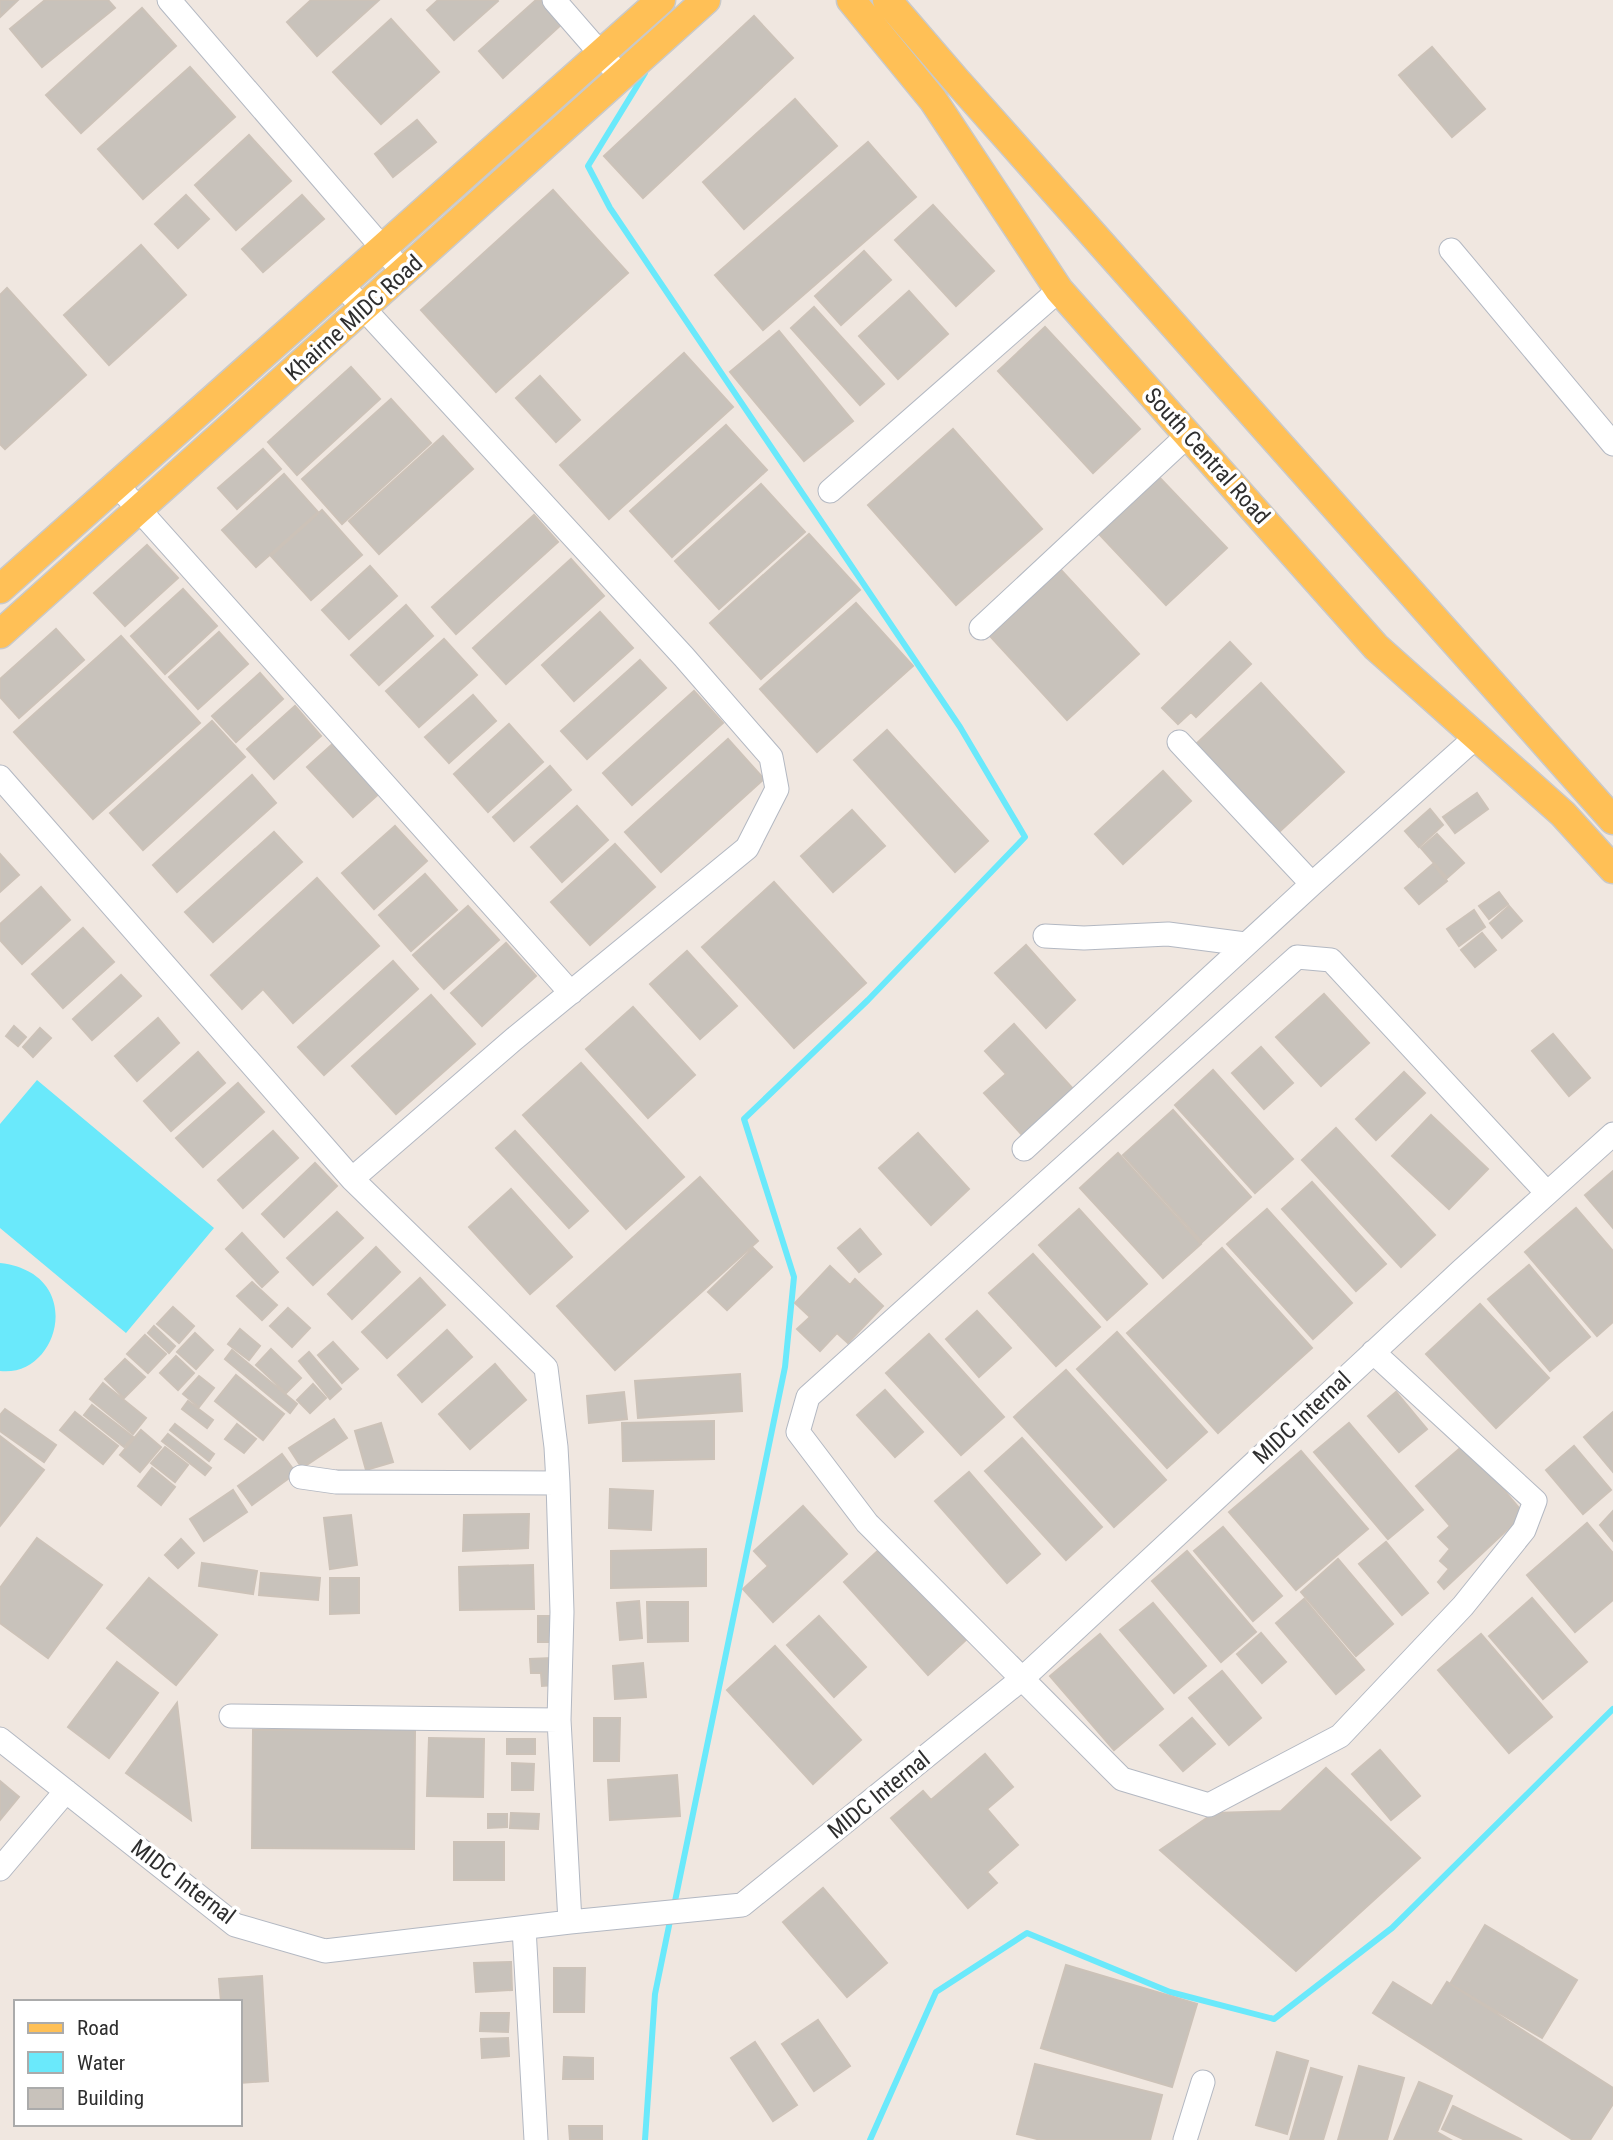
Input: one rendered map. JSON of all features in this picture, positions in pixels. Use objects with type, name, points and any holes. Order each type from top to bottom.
[{"type":"main road","name":"Khairne MIDC Road","points":[[0,589],[661,0]]},
{"type":"main road","name":"Khairne MIDC Road","points":[[0,634],[706,0]]},
{"type":"main road","name":"South Central Road","points":[[852,0],[933,100],[1059,290],[1376,647],[1563,814],[1613,869]]},
{"type":"main road","points":[[887,0],[1613,820]]},
{"type":"street","points":[[169,0],[404,273]]},
{"type":"street","points":[[554,0],[621,77]]},
{"type":"street","points":[[1451,250],[1613,444]]},
{"type":"street","points":[[342,285],[684,657],[771,757],[777,789],[747,848],[570,993],[352,1179]]},
{"type":"street","points":[[831,491],[1059,290]]},
{"type":"street","points":[[981,628],[1188,436]]},
{"type":"street","points":[[117,485],[570,993]]},
{"type":"street","points":[[1024,1149],[1245,944],[1476,737]]},
{"type":"street","points":[[1179,742],[1312,884]]},
{"type":"street","points":[[0,777],[352,1179],[546,1368],[558,1483],[562,1612],[559,1720],[570,1922]]},
{"type":"street","points":[[1045,936],[1084,938],[1168,934],[1245,944]]},
{"type":"street","points":[[1373,1352],[1535,1501],[1524,1530],[1463,1606],[1340,1736],[1209,1805],[1122,1779],[867,1523],[798,1432],[807,1397],[1297,957],[1331,960],[1547,1193]]},
{"type":"street","name":"MIDC Internal","points":[[0,1739],[235,1924],[325,1951],[742,1905],[1023,1678],[1373,1352],[1613,1134]]},
{"type":"street","points":[[301,1478],[336,1482],[558,1483]]},
{"type":"street","points":[[232,1716],[559,1720]]},
{"type":"street","points":[[0,1869],[66,1791]]},
{"type":"street","points":[[524,1928],[536,2140]]},
{"type":"street","points":[[1185,2140],[1203,2082]]},
{"type":"water","points":[[37,1080],[214,1228],[126,1333],[0,1228],[0,1124]]},
{"type":"water","points":[[0,1263],[27,1271],[45,1285],[54,1303],[55,1323],[49,1343],[38,1358],[21,1369],[0,1371]]},
{"type":"building","points":[[0,0],[18,0],[0,17]]},
{"type":"building","points":[[45,0],[108,0],[115,8],[42,67],[10,29]]},
{"type":"building","points":[[311,0],[379,0],[317,56],[287,22]]},
{"type":"building","points":[[438,0],[498,1],[454,40],[427,10]]},
{"type":"building","points":[[536,0],[541,0],[562,24],[503,78],[479,51]]},
{"type":"building","points":[[142,8],[176,46],[81,133],[46,95]]},
{"type":"building","points":[[754,16],[793,58],[643,198],[604,156]]},
{"type":"building","points":[[391,19],[439,72],[381,124],[333,72]]},
{"type":"building","points":[[1432,47],[1485,109],[1452,137],[1399,75]]},
{"type":"building","points":[[190,67],[235,117],[143,199],[98,149]]},
{"type":"building","points":[[795,99],[837,146],[744,229],[703,182]]},
{"type":"building","points":[[417,120],[436,142],[393,177],[375,154]]},
{"type":"building","points":[[249,135],[291,181],[236,230],[195,185]]},
{"type":"building","points":[[868,142],[916,197],[763,330],[715,275]]},
{"type":"building","points":[[553,190],[628,273],[496,392],[421,310]]},
{"type":"building","points":[[186,195],[209,219],[178,248],[155,224]]},
{"type":"building","points":[[302,195],[324,219],[263,272],[242,249]]},
{"type":"building","points":[[933,205],[994,271],[956,306],[895,240]]},
{"type":"building","points":[[141,245],[186,295],[109,365],[64,315]]},
{"type":"building","points":[[864,251],[891,280],[841,325],[815,296]]},
{"type":"building","points":[[7,288],[86,375],[5,449],[0,444],[0,295]]},
{"type":"building","points":[[909,291],[948,334],[898,379],[859,336]]},
{"type":"building","points":[[814,307],[884,384],[860,405],[791,328]]},
{"type":"building","points":[[1045,327],[1140,429],[1093,473],[998,371]]},
{"type":"building","points":[[779,331],[853,421],[804,461],[730,372]]},
{"type":"building","points":[[684,353],[733,407],[609,519],[560,465]]},
{"type":"building","points":[[351,367],[380,399],[297,475],[268,442]]},
{"type":"building","points":[[540,376],[580,420],[556,442],[516,398]]},
{"type":"building","points":[[391,399],[431,443],[342,524],[302,479]]},
{"type":"building","points":[[726,425],[767,470],[672,557],[630,511]]},
{"type":"building","points":[[953,429],[1042,529],[956,605],[868,505]]},
{"type":"building","points":[[443,436],[473,469],[379,554],[349,521]]},
{"type":"building","points":[[263,449],[281,469],[237,509],[218,488]]},
{"type":"building","points":[[284,474],[318,512],[256,567],[222,530]]},
{"type":"building","points":[[1159,477],[1227,548],[1166,605],[1099,534]]},
{"type":"building","points":[[761,484],[805,532],[719,609],[675,561]]},
{"type":"building","points":[[322,510],[362,555],[311,600],[271,556]]},
{"type":"building","points":[[534,515],[558,542],[456,634],[432,607]]},
{"type":"building","points":[[809,534],[860,590],[761,679],[710,623]]},
{"type":"building","points":[[147,545],[178,578],[125,626],[94,593]]},
{"type":"building","points":[[571,559],[604,596],[506,684],[473,648]]},
{"type":"building","points":[[370,566],[397,596],[349,639],[322,610]]},
{"type":"building","points":[[1061,570],[1139,654],[1067,720],[990,636]]},
{"type":"building","points":[[183,589],[217,626],[165,674],[131,636]]},
{"type":"building","points":[[856,603],[913,666],[817,752],[760,689]]},
{"type":"building","points":[[406,605],[433,636],[379,685],[351,655]]},
{"type":"building","points":[[600,612],[633,648],[574,701],[542,665]]},
{"type":"building","points":[[56,629],[84,660],[19,718],[0,697],[0,679]]},
{"type":"building","points":[[219,632],[248,664],[198,709],[169,677]]},
{"type":"building","points":[[121,636],[200,723],[93,819],[14,732]]},
{"type":"building","points":[[444,639],[477,675],[419,727],[386,691]]},
{"type":"building","points":[[1230,642],[1251,664],[1196,717],[1191,712],[1178,724],[1162,708]]},
{"type":"building","points":[[640,660],[666,688],[587,759],[561,731]]},
{"type":"building","points":[[260,673],[283,699],[236,742],[212,716]]},
{"type":"building","points":[[1261,683],[1344,772],[1278,833],[1196,744]]},
{"type":"building","points":[[694,691],[723,723],[632,805],[603,773]]},
{"type":"building","points":[[473,695],[496,721],[449,763],[425,737]]},
{"type":"building","points":[[295,706],[321,736],[274,779],[247,749]]},
{"type":"building","points":[[212,721],[245,757],[143,850],[110,813]]},
{"type":"building","points":[[509,724],[543,762],[488,812],[454,774]]},
{"type":"building","points":[[887,730],[988,841],[955,872],[854,760]]},
{"type":"building","points":[[728,739],[764,779],[661,872],[625,832]]},
{"type":"building","points":[[337,740],[382,791],[353,817],[307,767]]},
{"type":"building","points":[[550,766],[571,790],[514,841],[493,817]]},
{"type":"building","points":[[1163,771],[1191,801],[1123,864],[1095,834]]},
{"type":"building","points":[[252,775],[276,803],[177,892],[153,865]]},
{"type":"building","points":[[1477,793],[1488,809],[1455,833],[1443,817]]},
{"type":"building","points":[[577,806],[608,840],[562,882],[531,847]]},
{"type":"building","points":[[1430,809],[1443,825],[1419,847],[1405,831]]},
{"type":"building","points":[[852,810],[885,846],[833,892],[801,856]]},
{"type":"building","points":[[395,826],[427,861],[374,909],[342,873]]},
{"type":"building","points":[[274,832],[302,862],[213,942],[185,912]]},
{"type":"building","points":[[1437,834],[1464,863],[1447,878],[1421,848]]},
{"type":"building","points":[[615,844],[655,887],[590,945],[551,902]]},
{"type":"building","points":[[0,854],[19,875],[0,892]]},
{"type":"building","points":[[1433,864],[1447,881],[1419,904],[1405,888]]},
{"type":"building","points":[[425,874],[457,910],[411,951],[379,915]]},
{"type":"building","points":[[317,878],[379,946],[293,1023],[263,989],[242,1009],[211,975]]},
{"type":"building","points":[[774,882],[866,983],[794,1048],[702,947]]},
{"type":"building","points":[[41,887],[70,920],[22,964],[0,940],[0,924]]},
{"type":"building","points":[[1499,892],[1508,904],[1489,919],[1479,906]]},
{"type":"building","points":[[468,906],[499,940],[444,989],[413,955]]},
{"type":"building","points":[[1509,906],[1522,921],[1502,938],[1490,923]]},
{"type":"building","points":[[1474,910],[1485,927],[1459,946],[1447,929]]},
{"type":"building","points":[[83,928],[114,962],[63,1008],[32,974]]},
{"type":"building","points":[[1482,933],[1496,950],[1475,967],[1461,950]]},
{"type":"building","points":[[506,943],[536,976],[482,1026],[451,993]]},
{"type":"building","points":[[1026,945],[1075,1000],[1046,1028],[995,973]]},
{"type":"building","points":[[687,951],[737,1006],[700,1039],[650,984]]},
{"type":"building","points":[[393,961],[418,989],[324,1075],[298,1047]]},
{"type":"building","points":[[121,975],[141,996],[92,1040],[73,1019]]},
{"type":"building","points":[[1324,994],[1369,1043],[1321,1086],[1276,1037]]},
{"type":"building","points":[[431,995],[475,1044],[396,1114],[352,1066]]},
{"type":"building","points":[[633,1007],[695,1075],[648,1118],[586,1049]]},
{"type":"building","points":[[158,1018],[179,1043],[137,1081],[115,1056]]},
{"type":"building","points":[[1014,1024],[1074,1090],[1023,1136],[984,1093],[1006,1074],[985,1051]]},
{"type":"building","points":[[14,1026],[26,1037],[18,1046],[6,1036]]},
{"type":"building","points":[[40,1028],[51,1038],[33,1057],[23,1047]]},
{"type":"building","points":[[1553,1034],[1590,1078],[1569,1096],[1532,1051]]},
{"type":"building","points":[[1261,1047],[1293,1083],[1264,1109],[1232,1073]]},
{"type":"building","points":[[198,1052],[225,1083],[171,1131],[144,1101]]},
{"type":"building","points":[[581,1063],[684,1177],[626,1229],[523,1115]]},
{"type":"building","points":[[1213,1070],[1293,1159],[1255,1193],[1175,1105]]},
{"type":"building","points":[[1404,1072],[1425,1093],[1376,1140],[1356,1119]]},
{"type":"building","points":[[238,1083],[264,1112],[203,1167],[176,1138]]},
{"type":"building","points":[[1173,1110],[1251,1197],[1202,1242],[1123,1155]]},
{"type":"building","points":[[1431,1115],[1488,1169],[1449,1209],[1392,1156]]},
{"type":"building","points":[[1336,1128],[1435,1235],[1401,1267],[1302,1160]]},
{"type":"building","points":[[273,1131],[298,1158],[243,1208],[218,1180]]},
{"type":"building","points":[[515,1131],[588,1211],[569,1228],[496,1148]]},
{"type":"building","points":[[918,1133],[969,1189],[931,1225],[879,1168]]},
{"type":"building","points":[[1118,1153],[1201,1244],[1163,1278],[1080,1188]]},
{"type":"building","points":[[315,1163],[337,1186],[284,1237],[262,1214]]},
{"type":"building","points":[[1613,1171],[1613,1228],[1585,1195]]},
{"type":"building","points":[[700,1177],[758,1241],[615,1370],[557,1306]]},
{"type":"building","points":[[1312,1182],[1386,1264],[1356,1291],[1282,1209]]},
{"type":"building","points":[[511,1189],[572,1257],[530,1294],[469,1227]]},
{"type":"building","points":[[1576,1208],[1613,1251],[1613,1322],[1597,1336],[1525,1252]]},
{"type":"building","points":[[1079,1209],[1147,1284],[1107,1320],[1039,1245]]},
{"type":"building","points":[[1267,1209],[1352,1303],[1313,1339],[1227,1244]]},
{"type":"building","points":[[337,1212],[363,1238],[313,1285],[287,1258]]},
{"type":"building","points":[[860,1229],[881,1254],[859,1272],[838,1248]]},
{"type":"building","points":[[242,1233],[278,1272],[262,1287],[226,1249]]},
{"type":"building","points":[[376,1247],[400,1272],[352,1319],[328,1294]]},
{"type":"building","points":[[753,1248],[772,1267],[727,1310],[708,1292]]},
{"type":"building","points":[[1222,1248],[1312,1348],[1218,1433],[1127,1333]]},
{"type":"building","points":[[1033,1254],[1100,1327],[1056,1366],[989,1293]]},
{"type":"building","points":[[1529,1265],[1590,1337],[1550,1371],[1488,1299]]},
{"type":"building","points":[[830,1266],[850,1285],[855,1279],[883,1306],[848,1343],[837,1333],[820,1351],[797,1329],[810,1317],[795,1303]]},
{"type":"building","points":[[420,1278],[445,1305],[387,1358],[362,1332]]},
{"type":"building","points":[[252,1282],[277,1305],[262,1320],[237,1296]]},
{"type":"building","points":[[1480,1304],[1549,1378],[1496,1428],[1426,1354]]},
{"type":"building","points":[[173,1307],[194,1326],[179,1343],[157,1324]]},
{"type":"building","points":[[288,1308],[310,1328],[292,1347],[270,1326]]},
{"type":"building","points":[[977,1311],[1011,1348],[979,1377],[946,1339]]},
{"type":"building","points":[[154,1326],[175,1346],[169,1353],[148,1333]]},
{"type":"building","points":[[240,1329],[260,1346],[249,1360],[228,1344]]},
{"type":"building","points":[[447,1330],[472,1357],[422,1402],[398,1375]]},
{"type":"building","points":[[1117,1332],[1207,1432],[1167,1468],[1077,1369]]},
{"type":"building","points":[[195,1333],[213,1350],[196,1369],[177,1352]]},
{"type":"building","points":[[929,1334],[1004,1417],[961,1455],[886,1373]]},
{"type":"building","points":[[145,1335],[166,1354],[148,1373],[127,1354]]},
{"type":"building","points":[[333,1342],[358,1369],[342,1383],[318,1355]]},
{"type":"building","points":[[271,1349],[301,1378],[286,1393],[256,1365]]},
{"type":"building","points":[[232,1350],[297,1404],[290,1413],[225,1359]]},
{"type":"building","points":[[309,1352],[341,1389],[330,1399],[299,1361]]},
{"type":"building","points":[[176,1356],[194,1373],[178,1390],[160,1373]]},
{"type":"building","points":[[125,1359],[145,1377],[124,1398],[105,1379]]},
{"type":"building","points":[[495,1364],[526,1400],[470,1449],[439,1414]]},
{"type":"building","points":[[1066,1370],[1166,1480],[1114,1527],[1014,1417]]},
{"type":"building","points":[[740,1374],[742,1411],[638,1418],[635,1381]]},
{"type":"building","points":[[236,1375],[284,1414],[263,1440],[215,1401]]},
{"type":"building","points":[[199,1376],[214,1388],[199,1407],[183,1394]]},
{"type":"building","points":[[103,1383],[146,1418],[133,1434],[90,1399]]},
{"type":"building","points":[[313,1384],[326,1398],[310,1413],[297,1400]]},
{"type":"building","points":[[885,1390],[923,1432],[895,1457],[857,1415]]},
{"type":"building","points":[[624,1392],[627,1419],[589,1423],[587,1396]]},
{"type":"building","points":[[1396,1392],[1427,1429],[1399,1452],[1368,1416]]},
{"type":"building","points":[[188,1401],[213,1420],[207,1428],[182,1409]]},
{"type":"building","points":[[92,1405],[133,1437],[124,1447],[84,1415]]},
{"type":"building","points":[[5,1409],[56,1445],[44,1462],[0,1431],[0,1415]]},
{"type":"building","points":[[75,1412],[118,1446],[103,1464],[60,1430]]},
{"type":"building","points":[[1613,1412],[1613,1472],[1584,1437]]},
{"type":"building","points":[[334,1419],[347,1438],[302,1468],[289,1448]]},
{"type":"building","points":[[714,1421],[714,1459],[623,1461],[622,1423]]},
{"type":"building","points":[[381,1423],[393,1462],[366,1470],[355,1431]]},
{"type":"building","points":[[1349,1423],[1423,1510],[1388,1539],[1314,1452]]},
{"type":"building","points":[[175,1424],[214,1454],[209,1461],[170,1430]]},
{"type":"building","points":[[237,1424],[256,1439],[244,1453],[225,1439]]},
{"type":"building","points":[[141,1430],[161,1447],[140,1472],[120,1455]]},
{"type":"building","points":[[168,1434],[211,1468],[205,1475],[162,1441]]},
{"type":"building","points":[[0,1436],[44,1470],[0,1526]]},
{"type":"building","points":[[1022,1438],[1102,1527],[1066,1560],[985,1471]]},
{"type":"building","points":[[1465,1444],[1524,1514],[1444,1589],[1438,1582],[1449,1569],[1440,1561],[1450,1549],[1438,1537],[1450,1526],[1416,1486]]},
{"type":"building","points":[[1574,1446],[1611,1490],[1583,1514],[1546,1470]]},
{"type":"building","points":[[165,1447],[188,1465],[175,1482],[151,1463]]},
{"type":"building","points":[[1301,1451],[1368,1529],[1296,1590],[1229,1512]]},
{"type":"building","points":[[282,1454],[296,1473],[252,1505],[238,1486]]},
{"type":"building","points":[[152,1468],[175,1487],[161,1505],[138,1486]]},
{"type":"building","points":[[969,1472],[1040,1554],[1007,1583],[935,1501]]},
{"type":"building","points":[[610,1489],[653,1491],[651,1530],[609,1528]]},
{"type":"building","points":[[233,1490],[247,1512],[204,1541],[190,1519]]},
{"type":"building","points":[[803,1506],[847,1554],[773,1622],[743,1589],[768,1566],[754,1551]]},
{"type":"building","points":[[1613,1511],[1613,1541],[1600,1525]]},
{"type":"building","points":[[529,1514],[528,1548],[463,1551],[464,1515]]},
{"type":"building","points":[[351,1515],[357,1565],[330,1569],[324,1518]]},
{"type":"building","points":[[1587,1523],[1613,1553],[1613,1600],[1575,1632],[1527,1575]]},
{"type":"building","points":[[1223,1527],[1282,1596],[1253,1621],[1194,1551]]},
{"type":"building","points":[[37,1538],[102,1585],[48,1658],[0,1623],[0,1588]]},
{"type":"building","points":[[181,1539],[194,1553],[178,1568],[165,1555]]},
{"type":"building","points":[[1386,1542],[1428,1593],[1402,1615],[1359,1564]]},
{"type":"building","points":[[882,1547],[967,1639],[928,1675],[844,1582]]},
{"type":"building","points":[[706,1549],[706,1586],[611,1588],[611,1551]]},
{"type":"building","points":[[1187,1551],[1256,1632],[1221,1662],[1152,1581]]},
{"type":"building","points":[[1338,1559],[1393,1624],[1356,1656],[1301,1592]]},
{"type":"building","points":[[202,1563],[257,1571],[253,1594],[199,1586]]},
{"type":"building","points":[[533,1565],[534,1609],[460,1610],[459,1567]]},
{"type":"building","points":[[261,1573],[320,1578],[318,1600],[259,1595]]},
{"type":"building","points":[[149,1578],[217,1635],[176,1685],[107,1628]]},
{"type":"building","points":[[330,1578],[359,1578],[359,1613],[330,1614]]},
{"type":"building","points":[[1532,1598],[1587,1662],[1543,1699],[1489,1636]]},
{"type":"building","points":[[1304,1599],[1364,1670],[1336,1694],[1276,1623]]},
{"type":"building","points":[[639,1601],[642,1638],[620,1640],[617,1603]]},
{"type":"building","points":[[647,1602],[688,1602],[688,1641],[648,1642]]},
{"type":"building","points":[[1153,1603],[1206,1666],[1174,1693],[1120,1630]]},
{"type":"building","points":[[538,1616],[560,1616],[560,1642],[538,1642]]},
{"type":"building","points":[[819,1616],[866,1667],[834,1697],[787,1645]]},
{"type":"building","points":[[1261,1633],[1286,1662],[1262,1683],[1237,1654]]},
{"type":"building","points":[[1100,1634],[1163,1709],[1114,1750],[1050,1676]]},
{"type":"building","points":[[1481,1634],[1552,1717],[1509,1753],[1438,1670]]},
{"type":"building","points":[[775,1646],[861,1740],[813,1784],[727,1690]]},
{"type":"building","points":[[552,1658],[554,1685],[542,1686],[541,1673],[531,1673],[530,1659]]},
{"type":"building","points":[[117,1662],[158,1693],[109,1758],[68,1727]]},
{"type":"building","points":[[643,1663],[646,1697],[615,1699],[613,1666]]},
{"type":"building","points":[[1222,1671],[1261,1718],[1229,1745],[1189,1698]]},
{"type":"building","points":[[177,1703],[191,1820],[126,1773]]},
{"type":"building","points":[[594,1718],[620,1718],[619,1761],[594,1761]]},
{"type":"building","points":[[1192,1718],[1215,1744],[1183,1771],[1160,1745]]},
{"type":"building","points":[[253,1730],[415,1730],[414,1849],[252,1848]]},
{"type":"building","points":[[429,1738],[484,1739],[483,1797],[427,1796]]},
{"type":"building","points":[[507,1739],[535,1739],[535,1754],[507,1754]]},
{"type":"building","points":[[1380,1750],[1420,1796],[1391,1820],[1352,1774]]},
{"type":"building","points":[[985,1754],[1013,1787],[987,1809],[1018,1845],[987,1872],[997,1883],[968,1908],[891,1818],[923,1791],[931,1800]]},
{"type":"building","points":[[512,1763],[534,1764],[533,1790],[512,1790]]},
{"type":"building","points":[[1326,1768],[1420,1858],[1296,1971],[1160,1850],[1214,1813],[1281,1811]]},
{"type":"building","points":[[677,1775],[680,1816],[610,1820],[608,1780]]},
{"type":"building","points":[[0,1781],[19,1797],[0,1820]]},
{"type":"building","points":[[511,1813],[539,1814],[538,1829],[510,1828]]},
{"type":"building","points":[[488,1814],[507,1814],[507,1827],[488,1828]]},
{"type":"building","points":[[454,1842],[504,1842],[504,1880],[454,1880]]},
{"type":"building","points":[[823,1888],[887,1963],[847,1997],[783,1922]]},
{"type":"building","points":[[1485,1925],[1577,1980],[1542,2038],[1450,1984]]},
{"type":"building","points":[[511,1962],[512,1990],[476,1992],[474,1963]]},
{"type":"building","points":[[1066,1965],[1197,2004],[1172,2087],[1041,2048]]},
{"type":"building","points":[[554,1968],[585,1968],[584,2012],[554,2012]]},
{"type":"building","points":[[262,1976],[268,2081],[242,2083],[242,2000],[221,2000],[219,1979]]},
{"type":"building","points":[[1393,1982],[1432,2006],[1447,1982],[1613,2088],[1613,2104],[1590,2140],[1573,2140],[1373,2013]]},
{"type":"building","points":[[481,2013],[509,2013],[508,2032],[480,2031]]},
{"type":"building","points":[[818,2020],[850,2066],[814,2091],[782,2044]]},
{"type":"building","points":[[508,2038],[509,2056],[482,2058],[481,2039]]},
{"type":"building","points":[[755,2042],[797,2105],[773,2121],[731,2058]]},
{"type":"building","points":[[1277,2052],[1308,2061],[1287,2134],[1256,2125]]},
{"type":"building","points":[[564,2057],[593,2058],[593,2079],[563,2079]]},
{"type":"building","points":[[1035,2064],[1162,2095],[1150,2140],[1041,2140],[1017,2134]]},
{"type":"building","points":[[1359,2066],[1404,2078],[1387,2140],[1338,2140]]},
{"type":"building","points":[[1311,2068],[1342,2077],[1323,2140],[1290,2140]]},
{"type":"building","points":[[1419,2082],[1452,2096],[1437,2132],[1451,2140],[1394,2140]]},
{"type":"building","points":[[1453,2106],[1522,2140],[1465,2140],[1442,2129]]},
{"type":"building","points":[[569,2126],[602,2126],[602,2140],[570,2140]]},
{"type":"waterway","points":[[645,73],[588,166],[610,208],[960,727],[1025,837],[868,1000],[744,1119],[794,1277],[785,1367],[674,1906]]},
{"type":"waterway","points":[[870,2140],[936,1992],[1027,1933],[1170,1992],[1274,2019],[1392,1928],[1613,1709]]},
{"type":"waterway","points":[[645,2140],[655,1994],[671,1916]]}]
